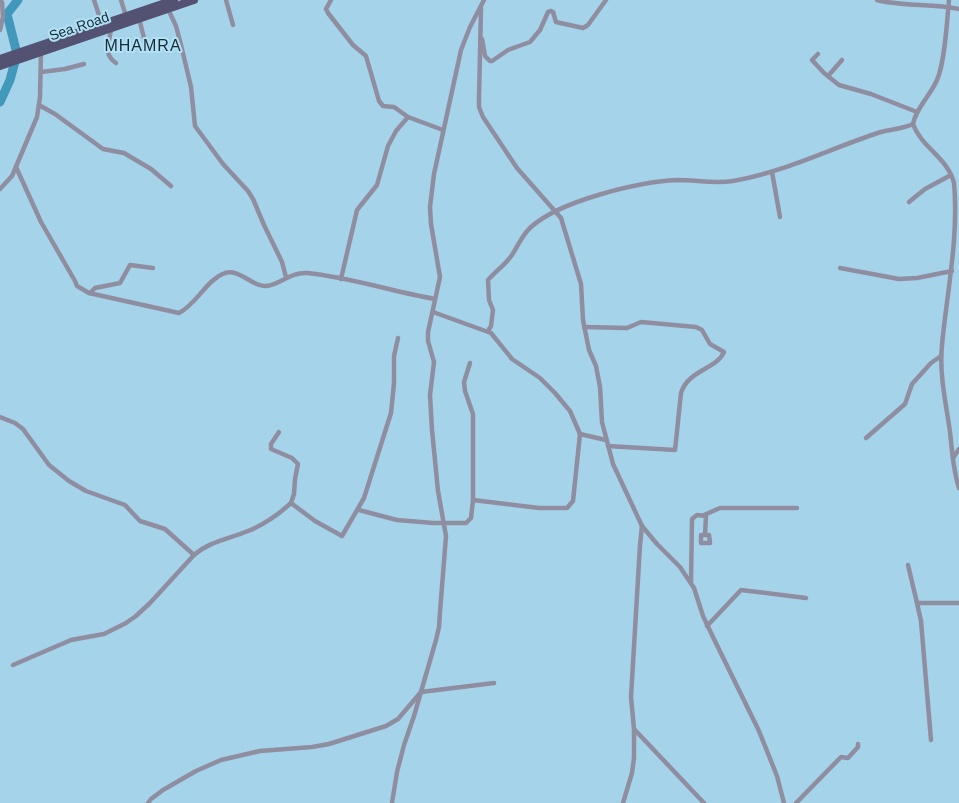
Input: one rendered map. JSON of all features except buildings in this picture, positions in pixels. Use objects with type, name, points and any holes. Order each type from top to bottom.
[{"type":"highway","name":"Sea Road","points":[[0,66],[27,53],[102,24],[174,0]]},
{"type":"highway","name":"Sea Road","points":[[0,59],[41,52],[194,0]]},
{"type":"street","points":[[94,0],[102,24]]},
{"type":"street","points":[[121,0],[126,16]]},
{"type":"street","points":[[226,0],[233,25]]},
{"type":"street","points":[[331,0],[326,8],[331,18],[353,45],[366,56],[378,101],[383,106],[394,107],[408,117],[443,130]]},
{"type":"street","points":[[392,803],[404,745],[439,627],[446,536],[438,491],[430,410],[434,362],[428,340],[428,332],[434,312],[440,277],[432,234],[430,207],[434,174],[461,50],[484,0]]},
{"type":"street","points":[[481,33],[485,56],[490,61],[508,50],[530,42],[540,30],[548,12],[553,12],[556,22],[583,28],[606,0]]},
{"type":"street","points":[[877,0],[892,4],[959,9]]},
{"type":"street","points":[[488,331],[491,326],[493,310],[489,300],[488,280],[512,254],[527,231],[556,211],[600,195],[654,183],[677,180],[732,181],[772,172],[882,131],[906,128],[913,124],[917,112],[930,94],[938,77],[948,0]]},
{"type":"street","points":[[0,1],[2,2],[3,17],[0,30]]},
{"type":"street","points":[[481,8],[480,111],[520,173],[556,211],[565,228],[580,284],[584,326],[589,350],[596,366],[600,387],[602,422],[606,440],[623,486],[642,526],[680,567],[691,583],[707,626],[759,731],[777,776],[784,803]]},
{"type":"street","points":[[168,9],[182,45],[191,87],[195,126],[223,164],[251,195],[282,262],[286,277]]},
{"type":"street","points":[[139,18],[146,46]]},
{"type":"street","points":[[110,28],[107,53],[111,60],[116,63]]},
{"type":"street","points":[[0,189],[12,176],[37,117],[41,52]]},
{"type":"street","points":[[818,54],[812,60],[828,76],[846,88],[871,94],[917,112]]},
{"type":"street","points":[[828,76],[842,60]]},
{"type":"street","points":[[41,72],[84,64]]},
{"type":"street","points":[[39,105],[55,114],[103,150],[124,153],[151,169],[171,186]]},
{"type":"street","points":[[341,279],[357,210],[377,186],[388,146],[396,131],[408,117]]},
{"type":"street","points":[[913,124],[918,133],[942,160],[954,182],[957,218],[941,356],[944,396],[959,488]]},
{"type":"street","points":[[16,167],[41,222],[74,281],[78,286],[90,293],[180,313],[187,309],[215,280],[226,273],[232,272],[255,284],[268,286],[286,277],[306,273],[391,288],[435,299]]},
{"type":"street","points":[[772,172],[780,217]]},
{"type":"street","points":[[910,202],[925,189],[951,174]]},
{"type":"street","points":[[90,293],[94,288],[120,283],[130,265],[152,268]]},
{"type":"street","points":[[840,268],[899,279],[917,278],[952,271]]},
{"type":"street","points":[[434,312],[488,331],[496,338],[512,359],[540,378],[555,393],[570,411],[580,434],[573,502],[569,507],[539,508],[473,500]]},
{"type":"street","points":[[584,326],[627,328],[641,322],[696,327],[702,330],[710,344],[724,352],[720,358],[694,375],[683,386],[675,450],[608,446]]},
{"type":"street","points":[[291,503],[315,521],[342,536],[358,510],[370,482],[391,413],[394,356],[398,338]]},
{"type":"street","points":[[866,438],[905,404],[912,384],[931,363],[941,356]]},
{"type":"street","points":[[358,510],[397,520],[445,523],[469,521],[473,500],[473,414],[464,382],[470,362]]},
{"type":"street","points":[[0,416],[23,429],[49,465],[69,481],[86,491],[125,505],[140,521],[165,529],[194,555]]},
{"type":"street","points":[[13,665],[70,640],[104,634],[126,623],[150,603],[194,555],[211,543],[250,531],[291,503],[298,464],[292,458],[271,450],[271,444],[279,432]]},
{"type":"street","points":[[580,434],[606,440]]},
{"type":"street","points":[[953,458],[959,449]]},
{"type":"street","points":[[691,583],[692,519],[697,515],[703,516],[720,508],[797,508]]},
{"type":"street","points":[[703,516],[706,516],[706,535]]},
{"type":"street","points":[[623,803],[632,773],[634,758],[634,728],[630,697],[642,526]]},
{"type":"street","points":[[908,565],[921,621],[931,740]]},
{"type":"street","points":[[707,626],[741,590],[806,598]]},
{"type":"street","points":[[917,603],[959,603]]},
{"type":"street","points":[[148,803],[163,790],[196,771],[221,760],[260,751],[312,748],[329,744],[386,726],[398,719],[421,692],[494,683]]},
{"type":"street","points":[[634,728],[704,803]]},
{"type":"street","points":[[796,803],[841,758],[848,758],[858,747],[858,744]]},
{"type":"waterway","points":[[0,102],[10,80],[17,54],[7,14],[18,0]]},
{"type":"district","name":"MHAMRA","points":[[143,45]]}]
